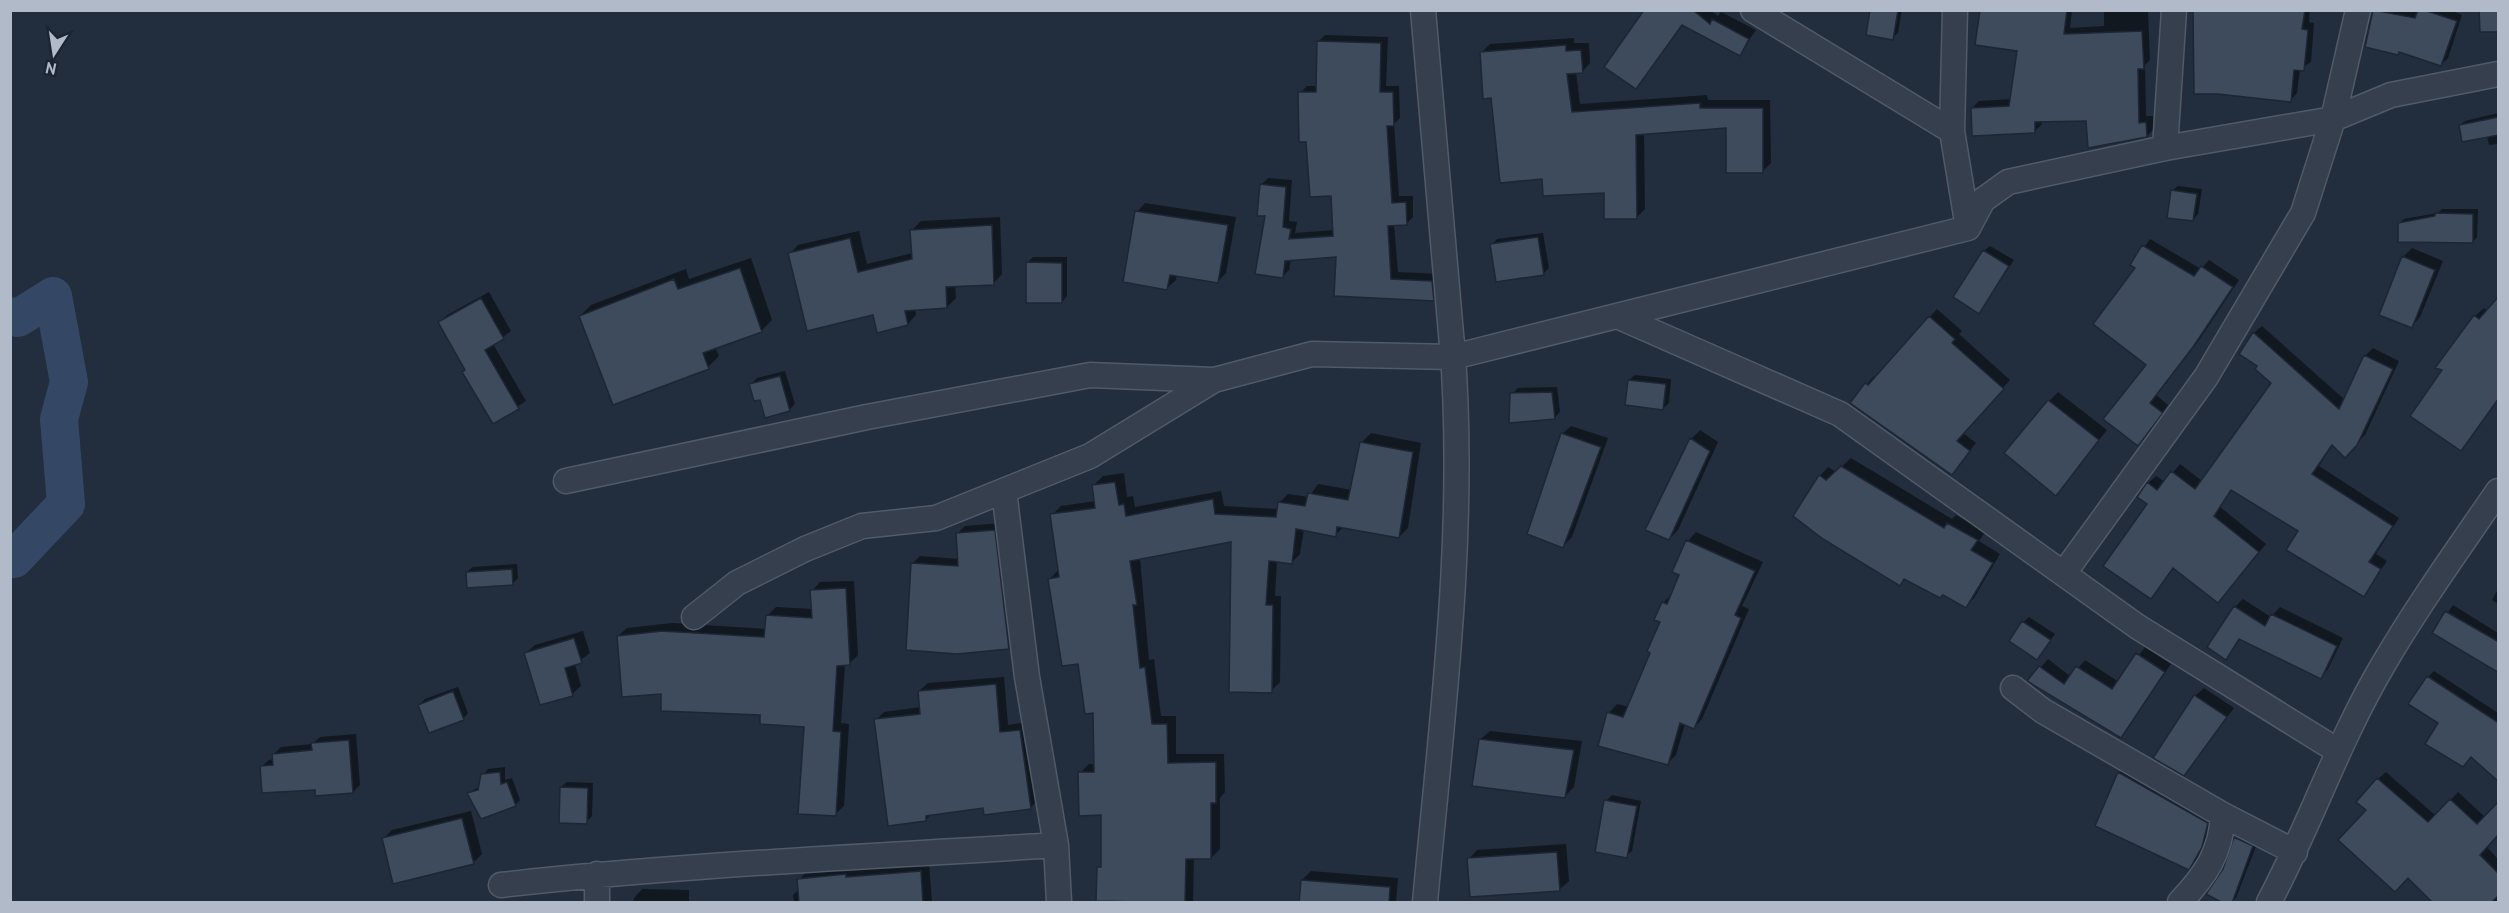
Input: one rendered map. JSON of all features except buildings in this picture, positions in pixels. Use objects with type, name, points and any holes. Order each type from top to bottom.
[{"type":"street","points":[[1424,10],[1453,357],[1455,517],[1447,676],[1425,903]]},
{"type":"street","points":[[1753,10],[1952,131]]},
{"type":"street","points":[[1955,10],[1952,131],[1968,228]]},
{"type":"street","points":[[2165,148],[2174,10]]},
{"type":"street","points":[[2064,573],[2206,377],[2303,213],[2333,119],[2358,10]]},
{"type":"street","points":[[694,617],[738,583],[805,549],[862,526],[936,518],[1090,456],[1214,380],[1312,354],[1453,357],[1968,228],[1983,200],[2008,182],[2165,148],[2333,119],[2391,95],[2499,74]]},
{"type":"street","points":[[1617,316],[1840,414],[2138,627],[2338,751]]},
{"type":"street","points":[[1416,903],[1430,759],[1453,357]]},
{"type":"street","points":[[566,481],[867,417],[1090,375],[1214,380]]},
{"type":"street","points":[[1004,491],[1027,677],[1056,845],[1059,903]]},
{"type":"street","points":[[2269,903],[2295,852],[2338,751],[2383,665],[2499,491]]},
{"type":"street","points":[[2013,688],[2043,711],[2223,815],[2295,852]]},
{"type":"street","points":[[2180,903],[2203,878],[2222,837],[2223,815]]},
{"type":"street","points":[[501,885],[597,874],[1056,845]]},
{"type":"street","points":[[597,874],[597,903]]},
{"type":"waterway","points":[[10,316],[18,318],[53,296],[69,382],[59,419],[66,504],[14,559],[10,559]]}]
